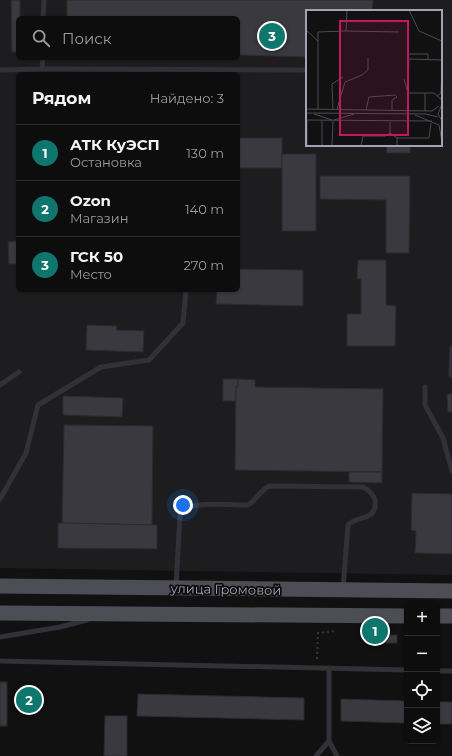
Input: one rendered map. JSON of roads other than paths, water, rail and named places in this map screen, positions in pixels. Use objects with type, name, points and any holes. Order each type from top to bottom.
[{"type":"main road","name":"улица Громовой","points":[[0,586],[452,592]]},
{"type":"main road","name":"улица Громовой","points":[[0,613],[404,616]]},
{"type":"main road","points":[[440,616],[452,616]]},
{"type":"lane","points":[[43,16],[44,0]]},
{"type":"lane","points":[[42,69],[43,60]]},
{"type":"lane","points":[[0,70],[306,70]]},
{"type":"lane","points":[[0,499],[26,453],[38,405],[101,367],[149,360],[183,323],[186,292]]},
{"type":"lane","points":[[451,375],[452,348]]},
{"type":"lane","points":[[0,385],[18,372]]},
{"type":"lane","points":[[425,387],[425,405],[443,438],[452,471]]},
{"type":"lane","points":[[176,588],[180,516],[184,510],[190,506],[248,505],[255,501],[262,490],[269,486],[363,487],[369,490],[372,494],[375,504],[371,514],[351,521],[348,525],[343,590]]},
{"type":"lane","points":[[0,637],[60,627],[109,614]]},
{"type":"lane","points":[[0,661],[404,670]]},
{"type":"lane","points":[[329,668],[329,741],[338,756]]},
{"type":"lane","points":[[440,671],[452,671]]},
{"type":"lane","points":[[316,756],[329,741]]},
{"type":"place","name":"ГСК 50","points":[[272,36]]},
{"type":"place","name":"АТК КуЭСП","points":[[375,631]]},
{"type":"place","name":"Ozon","points":[[29,700]]}]
